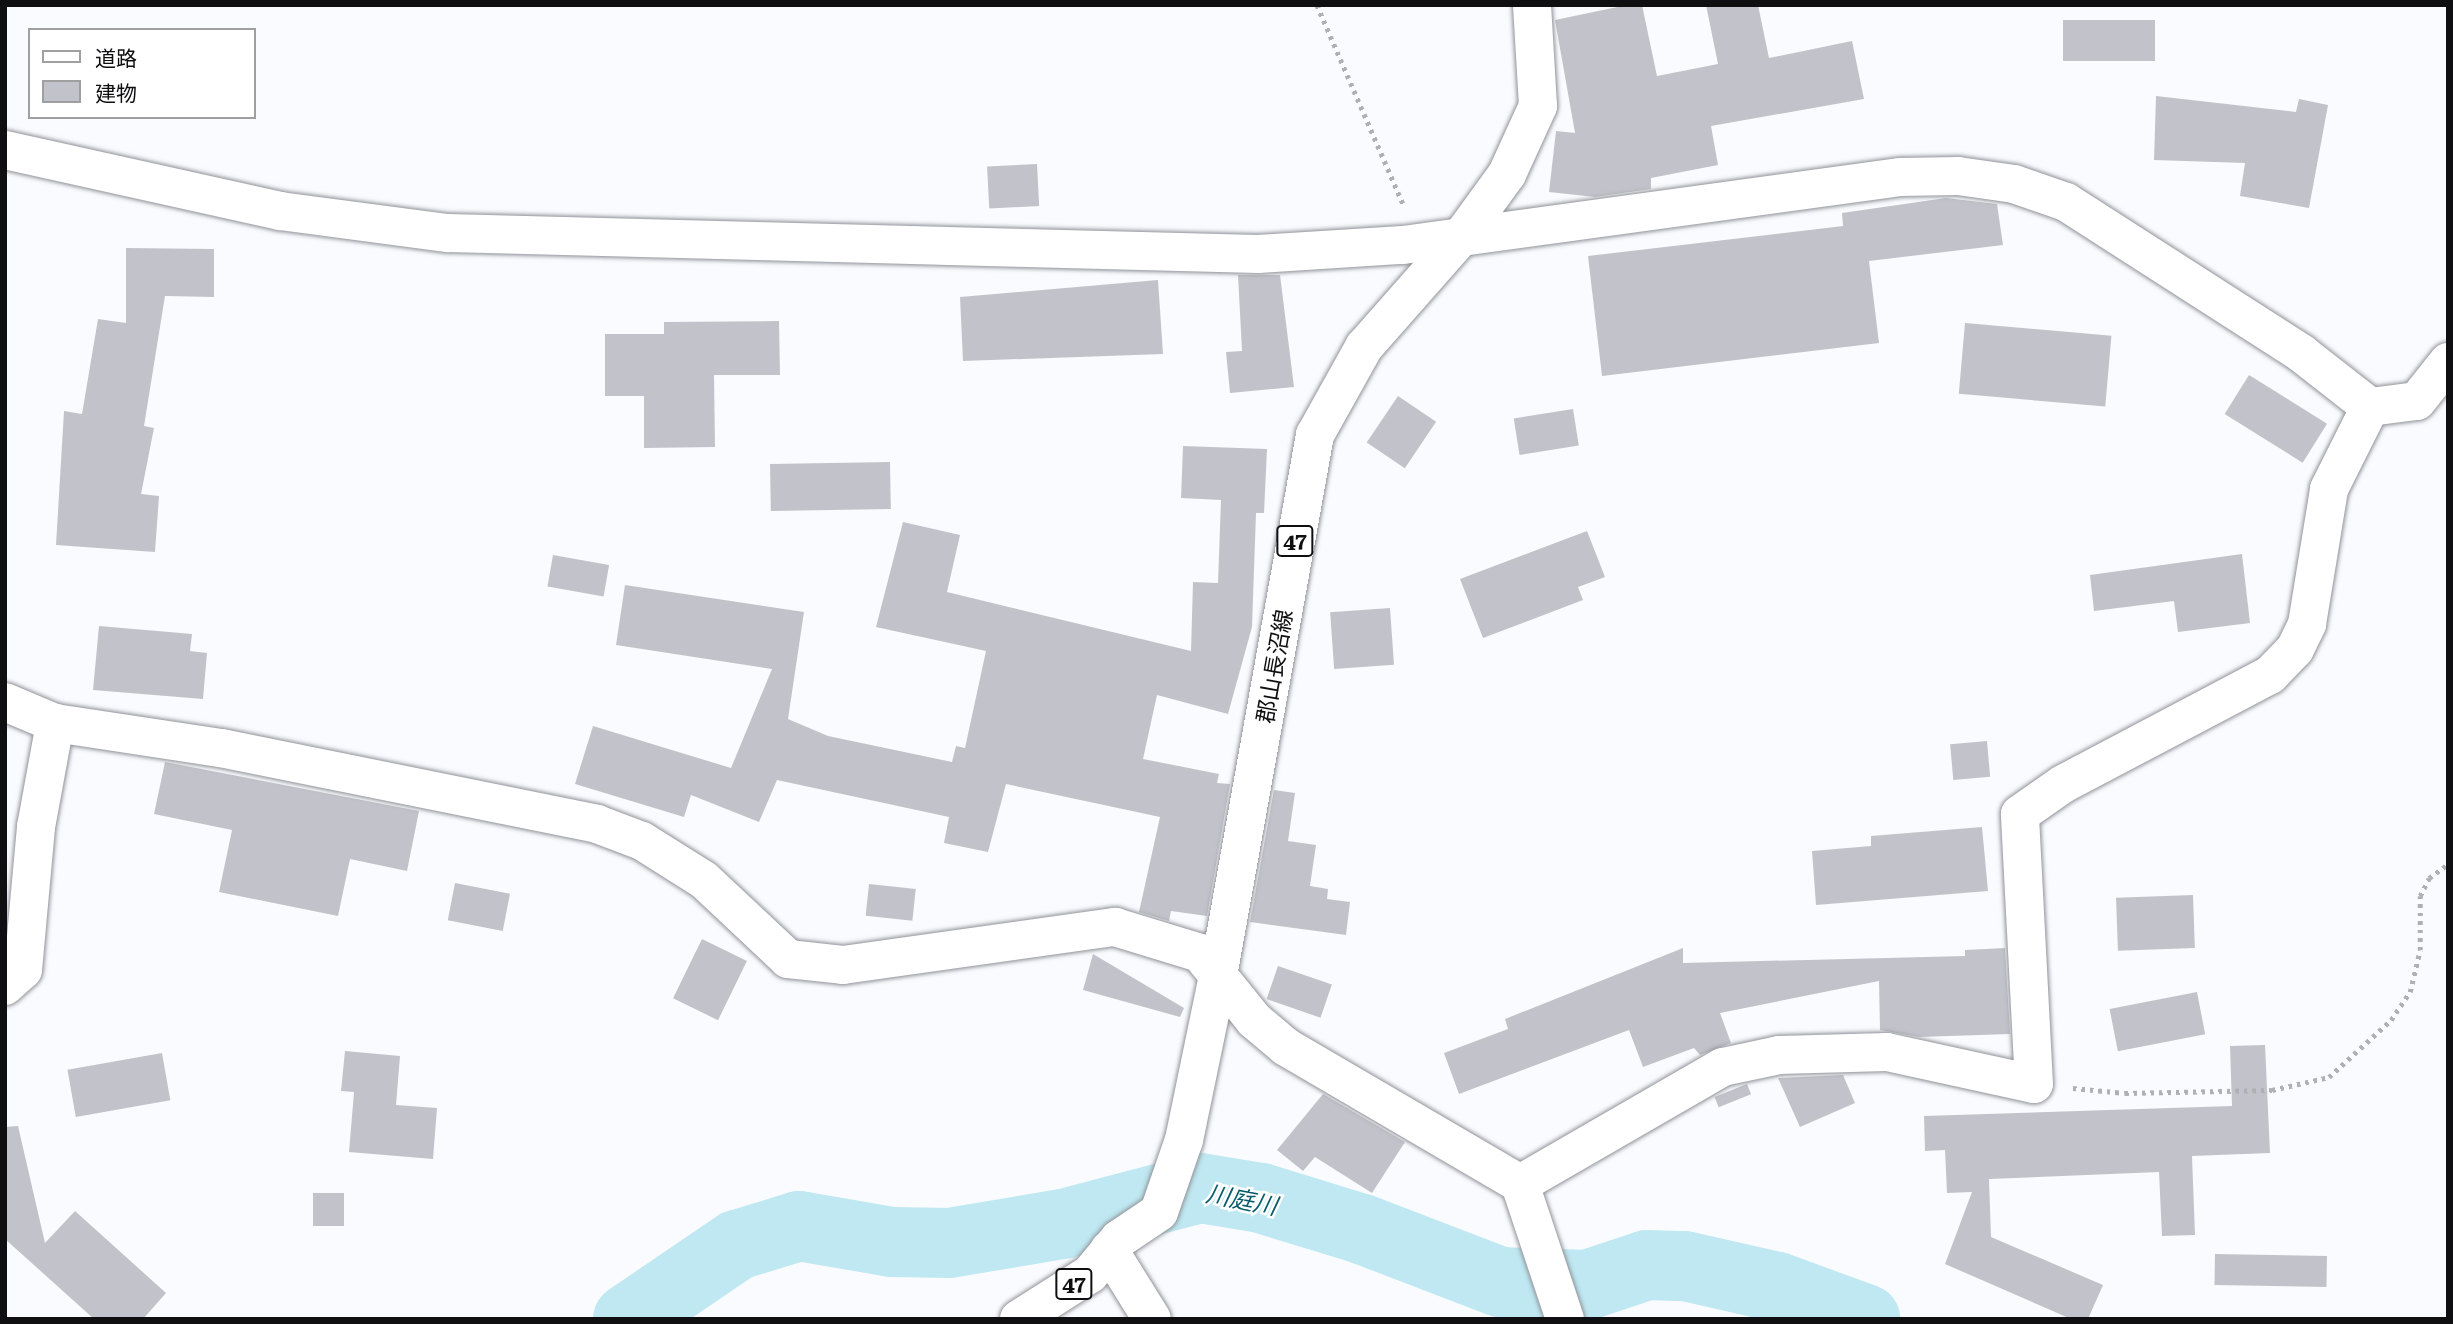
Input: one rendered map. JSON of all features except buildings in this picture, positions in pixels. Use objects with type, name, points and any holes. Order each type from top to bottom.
[{"type":"street","name":"郡山長沼線","points":[[1019,1319],[1090,1274],[1114,1245],[1159,1212],[1184,1140],[1218,976],[1315,435],[1364,346],[1462,236],[1507,174],[1538,106],[1532,5]]},
{"type":"street","points":[[5,150],[279,211],[448,233],[1258,254],[1420,242],[1900,177],[2014,184],[2096,219],[2301,353],[2370,407],[2417,401],[2448,362]]},
{"type":"street","points":[[1520,1184],[1723,1067],[1780,1055],[1887,1052],[2034,1084],[2020,814],[2063,783],[2270,675],[2295,649],[2307,624],[2329,489],[2370,407]]},
{"type":"street","points":[[5,702],[55,723],[221,748],[597,824],[642,841],[705,880],[788,959],[843,965],[1115,927],[1200,953],[1254,1020],[1286,1047],[1520,1184],[1561,1308]]},
{"type":"street","points":[[5,985],[23,970],[36,827],[55,723]]},
{"type":"street","points":[[1114,1245],[1153,1319]]},
{"type":"path","points":[[1317,5],[1420,242]]},
{"type":"path","points":[[2034,1084],[2187,1092],[2272,1090],[2329,1077],[2391,1020],[2410,992],[2420,950],[2420,896],[2429,878],[2448,864]]},
{"type":"waterway","name":"川庭川","points":[[628,1319],[737,1245],[799,1226],[892,1242],[949,1243],[1063,1224],[1200,1188],[1261,1198],[1362,1229],[1500,1282],[1587,1285],[1647,1265],[1685,1266],[1777,1287],[1865,1319]]}]
